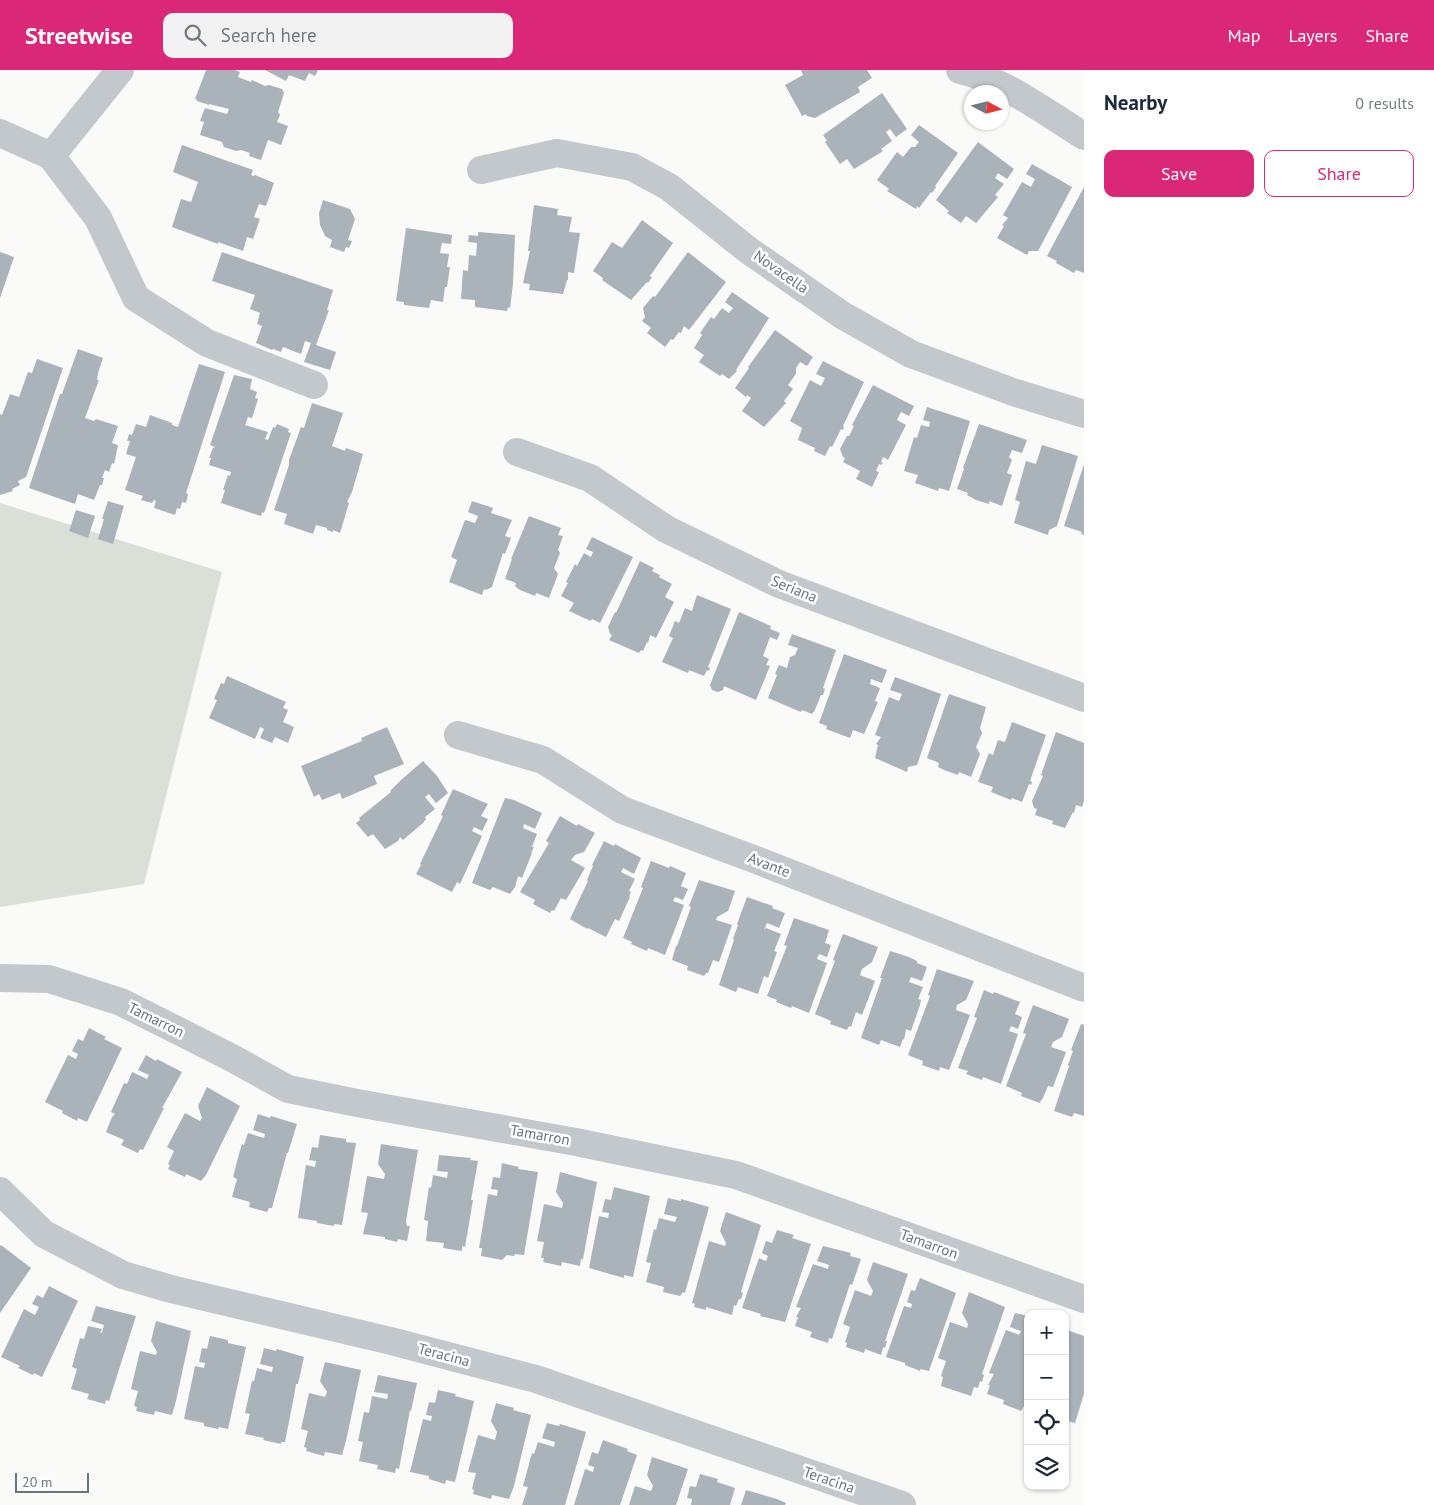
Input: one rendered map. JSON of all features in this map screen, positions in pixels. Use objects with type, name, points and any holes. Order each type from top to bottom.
[{"type":"street","points":[[51,156],[120,70]]},
{"type":"street","points":[[960,70],[977,75],[1019,96],[1084,136]]},
{"type":"street","points":[[0,133],[51,156],[98,218],[136,298],[207,343],[314,385]]},
{"type":"street","name":"Novacella","points":[[481,170],[557,153],[632,167],[669,187],[748,250],[842,315],[910,354],[1013,392],[1084,414]]},
{"type":"street","name":"Seriana","points":[[517,452],[590,478],[666,529],[779,584],[1084,698]]},
{"type":"street","name":"Avante","points":[[458,735],[544,760],[622,810],[759,860],[1084,988]]},
{"type":"street","name":"Tamarron","points":[[0,978],[49,979],[121,1002],[288,1088],[358,1103],[576,1142],[736,1175],[1084,1299]]},
{"type":"street","name":"Teracina","points":[[0,1190],[44,1234],[123,1275],[171,1289],[391,1341],[536,1379],[902,1505]]},
{"type":"shaded area","points":[[0,503],[222,572],[144,884],[0,907]]},
{"type":"building","points":[[206,70],[235,70],[240,72],[238,77],[251,82],[252,80],[265,86],[269,85],[282,89],[284,93],[277,122],[288,126],[281,145],[268,140],[261,160],[249,156],[250,153],[224,147],[222,142],[200,135],[204,122],[200,121],[205,108],[227,114],[229,109],[209,105],[195,99]]},
{"type":"building","points":[[265,70],[318,70],[315,76],[309,73],[305,81],[289,75],[286,81]]},
{"type":"building","points":[[801,70],[867,70],[872,78],[858,87],[860,92],[815,118],[806,114],[802,116],[785,85],[803,75]]},
{"type":"building","points":[[882,93],[907,129],[896,137],[890,129],[886,132],[892,141],[881,149],[883,151],[854,169],[847,159],[840,164],[825,142],[827,141],[823,135]]},
{"type":"building","points":[[919,125],[958,153],[932,193],[916,209],[887,191],[889,189],[877,180],[897,152],[903,157],[911,147],[915,147],[919,142],[911,135]]},
{"type":"building","points":[[978,142],[1014,169],[1007,179],[998,173],[995,178],[1004,184],[995,195],[998,197],[976,223],[966,216],[961,223],[947,213],[949,211],[936,200]]},
{"type":"building","points":[[182,145],[253,170],[251,175],[274,183],[266,206],[259,204],[254,217],[260,219],[253,239],[247,237],[243,251],[172,227],[181,199],[191,202],[198,182],[173,172]]},
{"type":"building","points":[[1032,164],[1072,187],[1038,251],[1029,251],[1027,255],[997,238],[1004,226],[1002,225],[1008,218],[1003,215],[1022,182],[1031,187],[1035,179],[1026,174]]},
{"type":"building","points":[[1084,187],[1084,273],[1076,270],[1074,273],[1047,256]]},
{"type":"building","points":[[323,200],[350,209],[355,219],[348,240],[352,241],[349,248],[346,247],[344,252],[330,247],[332,240],[325,236],[320,225],[319,213]]},
{"type":"building","points":[[534,205],[558,209],[557,215],[572,217],[569,232],[580,233],[574,273],[568,272],[568,280],[563,294],[529,290],[530,284],[523,283],[530,251],[528,251]]},
{"type":"building","points":[[642,220],[673,243],[650,276],[652,277],[648,283],[631,300],[602,280],[603,278],[593,271],[612,242],[622,248]]},
{"type":"building","points":[[406,228],[452,235],[451,244],[442,243],[440,253],[449,254],[447,267],[450,267],[443,302],[431,300],[429,308],[404,305],[404,302],[396,301]]},
{"type":"building","points":[[478,232],[515,235],[513,284],[510,308],[508,307],[507,311],[475,307],[475,300],[461,299],[463,270],[468,271],[469,255],[476,256],[477,243],[468,242],[469,235],[478,236]]},
{"type":"building","points":[[0,252],[14,257],[0,298]]},
{"type":"building","points":[[222,252],[333,290],[327,310],[329,310],[316,345],[336,352],[330,370],[304,362],[311,343],[305,341],[301,354],[283,347],[281,352],[272,350],[256,343],[262,326],[257,324],[260,313],[250,309],[255,295],[212,281]]},
{"type":"building","points":[[688,252],[726,282],[689,330],[684,326],[681,333],[679,332],[673,340],[671,339],[665,347],[647,333],[651,328],[642,321],[645,317],[643,308],[653,296],[655,297]]},
{"type":"building","points":[[732,292],[769,318],[737,371],[729,379],[722,374],[720,376],[699,362],[704,355],[694,348],[702,335],[700,333],[711,317],[714,319],[722,308],[729,313],[733,308],[725,302]]},
{"type":"building","points":[[775,330],[813,357],[807,366],[800,362],[796,368],[796,374],[788,385],[793,389],[784,401],[786,403],[764,427],[742,411],[751,398],[747,395],[746,397],[735,388]]},
{"type":"building","points":[[78,349],[103,358],[98,373],[97,380],[99,380],[85,418],[94,421],[96,419],[118,426],[112,443],[118,445],[114,464],[112,463],[109,472],[105,470],[102,485],[100,485],[94,500],[78,494],[75,504],[29,488],[60,394],[62,394]]},
{"type":"building","points":[[37,359],[63,368],[26,477],[18,481],[20,485],[12,489],[13,491],[0,495],[0,414],[2,415],[10,394],[19,397],[28,372],[32,373]]},
{"type":"building","points":[[823,361],[864,382],[843,426],[843,430],[841,429],[825,456],[814,451],[815,448],[798,440],[802,428],[790,421],[810,380],[821,386],[825,378],[816,374]]},
{"type":"building","points":[[199,364],[225,372],[186,493],[188,494],[186,503],[182,502],[180,509],[177,508],[175,515],[154,508],[156,501],[154,500],[152,503],[141,500],[143,496],[125,490],[136,457],[126,454],[130,441],[127,441],[129,434],[132,435],[136,424],[146,427],[150,415],[178,427]]},
{"type":"building","points":[[234,375],[252,379],[250,389],[257,392],[255,398],[258,399],[252,418],[248,417],[245,425],[268,432],[265,439],[268,440],[273,427],[275,428],[277,424],[289,429],[288,432],[291,433],[264,513],[262,512],[261,516],[221,503],[225,490],[223,490],[228,475],[230,476],[231,472],[209,465],[211,458],[209,458],[215,447],[210,445]]},
{"type":"building","points":[[873,385],[914,406],[909,416],[901,412],[897,420],[906,425],[888,460],[883,457],[881,462],[883,463],[879,464],[876,471],[879,472],[872,487],[856,479],[860,471],[843,462],[845,458],[840,449],[847,436],[849,436],[854,426],[852,425]]},
{"type":"building","points":[[312,403],[343,413],[332,446],[345,451],[346,448],[363,454],[352,492],[347,502],[349,503],[340,533],[316,525],[313,534],[284,524],[287,514],[274,510],[289,460],[301,427],[304,428]]},
{"type":"building","points":[[927,407],[970,421],[949,491],[939,488],[938,491],[915,483],[918,475],[904,471],[914,437],[917,438],[921,425],[929,427],[930,422],[923,420]]},
{"type":"building","points":[[979,424],[1027,440],[1022,453],[1012,450],[1009,457],[1012,460],[1007,473],[1012,475],[1002,506],[989,501],[989,504],[976,500],[967,495],[968,493],[957,489]]},
{"type":"building","points":[[1042,445],[1078,456],[1057,526],[1049,530],[1048,535],[1014,523],[1020,502],[1015,500],[1026,461],[1036,464]]},
{"type":"building","points":[[1084,464],[1084,535],[1081,534],[1082,532],[1064,526]]},
{"type":"building","points":[[108,501],[124,506],[113,544],[98,539]]},
{"type":"building","points":[[472,501],[493,508],[491,513],[512,520],[505,536],[511,538],[505,554],[503,553],[492,587],[484,589],[482,595],[449,582],[457,560],[451,557],[465,520],[475,523],[478,516],[468,512]]},
{"type":"building","points":[[76,510],[95,516],[88,538],[69,531]]},
{"type":"building","points":[[529,516],[561,528],[558,535],[563,536],[558,550],[560,553],[554,568],[558,574],[549,598],[536,593],[535,596],[520,590],[515,586],[516,583],[505,579],[511,559]]},
{"type":"building","points":[[592,537],[633,557],[600,623],[569,611],[574,603],[561,596],[575,564],[577,566],[584,553],[591,557],[593,552],[586,549]]},
{"type":"building","points":[[640,561],[654,568],[652,571],[672,584],[665,597],[674,602],[656,638],[650,635],[648,643],[643,651],[641,650],[639,653],[609,640],[612,635],[608,627]]},
{"type":"building","points":[[697,595],[731,609],[708,667],[710,668],[709,671],[707,670],[704,676],[689,670],[688,673],[662,662],[673,638],[669,636],[675,621],[679,623],[685,608],[692,611]]},
{"type":"building","points":[[739,612],[771,626],[770,629],[780,633],[777,640],[770,637],[763,656],[769,659],[766,665],[770,666],[756,700],[724,686],[723,690],[718,692],[712,690],[710,685]]},
{"type":"building","points":[[792,634],[836,650],[823,688],[825,689],[823,695],[821,695],[812,714],[802,710],[801,712],[768,698],[779,665],[787,668],[790,657],[795,655],[798,648],[788,645]]},
{"type":"building","points":[[844,654],[887,670],[882,683],[871,679],[870,684],[880,688],[875,701],[878,702],[864,734],[853,730],[850,738],[826,729],[827,726],[819,723]]},
{"type":"building","points":[[227,676],[286,702],[283,708],[288,710],[283,722],[294,727],[288,743],[275,737],[272,743],[260,738],[264,729],[260,727],[255,739],[209,718],[217,700],[214,699],[221,683],[224,684]]},
{"type":"building","points":[[895,677],[941,694],[917,765],[908,767],[907,772],[875,758],[878,745],[876,744],[881,737],[875,735],[889,697],[899,701],[902,694],[890,690]]},
{"type":"building","points":[[949,694],[986,707],[980,728],[982,733],[976,747],[980,754],[971,777],[959,772],[958,775],[944,770],[938,767],[939,763],[927,758]]},
{"type":"building","points":[[1012,722],[1046,735],[1030,781],[1032,782],[1031,785],[1029,784],[1022,802],[991,792],[993,787],[978,782],[989,753],[993,755],[998,740],[1005,742]]},
{"type":"building","points":[[387,727],[404,764],[374,776],[377,784],[342,799],[340,793],[322,800],[319,794],[314,797],[301,766],[362,741],[361,738]]},
{"type":"building","points":[[1056,732],[1084,743],[1084,801],[1082,807],[1076,805],[1074,813],[1065,828],[1052,824],[1053,821],[1035,815],[1037,809],[1034,808],[1032,801],[1043,776],[1041,775]]},
{"type":"building","points":[[423,761],[437,776],[448,793],[436,803],[429,794],[425,797],[435,809],[425,817],[426,819],[423,823],[403,840],[400,837],[398,841],[385,849],[373,834],[368,837],[356,823],[360,820],[359,818],[391,792],[401,780]]},
{"type":"building","points":[[453,789],[488,804],[481,816],[488,819],[482,831],[474,827],[472,831],[482,836],[460,884],[457,882],[452,892],[416,874],[443,816],[441,815]]},
{"type":"building","points":[[505,798],[514,800],[542,813],[535,829],[524,824],[523,828],[537,834],[522,878],[518,876],[515,887],[510,894],[493,887],[490,890],[472,883]]},
{"type":"building","points":[[560,816],[577,826],[578,824],[595,833],[584,852],[575,855],[571,860],[585,868],[566,900],[561,898],[554,911],[552,910],[550,913],[533,904],[535,900],[520,892],[549,843],[546,841]]},
{"type":"building","points":[[604,841],[614,846],[615,844],[641,858],[634,874],[623,868],[621,872],[635,879],[629,891],[631,892],[630,897],[619,921],[615,919],[606,937],[570,919]]},
{"type":"building","points":[[651,861],[686,873],[681,886],[688,889],[683,900],[675,897],[673,901],[684,905],[665,955],[648,948],[647,951],[623,938],[643,888],[641,887]]},
{"type":"building","points":[[699,880],[735,891],[728,911],[717,917],[716,920],[732,925],[719,962],[713,960],[708,973],[704,976],[687,970],[688,966],[672,960]]},
{"type":"building","points":[[747,897],[773,906],[772,908],[785,913],[779,928],[767,923],[764,930],[766,928],[781,934],[774,951],[777,952],[768,978],[764,976],[758,994],[738,987],[736,992],[719,985]]},
{"type":"building","points":[[794,918],[829,930],[825,943],[831,945],[827,957],[819,954],[817,959],[827,963],[809,1013],[776,1002],[777,1000],[767,996],[787,946],[784,945]]},
{"type":"building","points":[[843,934],[878,947],[872,962],[862,969],[860,975],[875,981],[862,1015],[856,1012],[851,1027],[849,1026],[847,1030],[830,1024],[831,1021],[815,1014]]},
{"type":"building","points":[[890,951],[909,957],[927,967],[922,981],[911,977],[909,982],[923,987],[918,999],[921,1000],[920,1005],[911,1031],[906,1029],[904,1040],[900,1047],[881,1040],[879,1045],[861,1038]]},
{"type":"building","points":[[937,969],[974,981],[966,1000],[957,1005],[956,1010],[970,1015],[949,1070],[940,1067],[939,1071],[922,1065],[923,1061],[908,1055],[930,996],[928,995]]},
{"type":"building","points":[[984,990],[1020,1002],[1015,1014],[1022,1017],[1018,1029],[1011,1026],[1009,1031],[1018,1034],[1001,1084],[983,1077],[982,1080],[966,1074],[968,1071],[958,1068],[977,1018],[974,1017]]},
{"type":"building","points":[[1033,1005],[1069,1019],[1062,1037],[1053,1042],[1051,1047],[1066,1052],[1053,1087],[1048,1086],[1040,1103],[1021,1096],[1022,1093],[1006,1086],[1026,1034],[1023,1033]]},
{"type":"building","points":[[1081,1024],[1084,1025],[1084,1116],[1074,1113],[1072,1117],[1054,1111],[1069,1066],[1073,1051],[1071,1050]]},
{"type":"building","points":[[89,1028],[106,1037],[104,1039],[122,1048],[87,1122],[78,1118],[77,1121],[45,1102],[68,1055],[76,1059],[78,1054],[72,1051],[78,1039],[83,1041]]},
{"type":"building","points":[[146,1055],[182,1072],[162,1108],[164,1108],[143,1150],[140,1149],[138,1153],[121,1145],[124,1140],[106,1132],[115,1114],[111,1112],[124,1083],[127,1084],[132,1072],[147,1079],[149,1075],[138,1070]]},
{"type":"building","points":[[207,1087],[240,1106],[206,1175],[201,1181],[186,1174],[185,1177],[168,1169],[170,1165],[168,1164],[174,1151],[167,1147],[185,1113],[200,1121],[202,1118],[198,1106]]},
{"type":"building","points":[[258,1114],[297,1124],[272,1208],[269,1208],[267,1212],[249,1207],[250,1202],[232,1197],[237,1179],[233,1177],[242,1144],[244,1145],[248,1133],[264,1138],[265,1134],[253,1130]]},
{"type":"building","points":[[320,1135],[346,1139],[346,1142],[356,1143],[342,1225],[334,1224],[334,1226],[298,1218],[306,1165],[315,1167],[316,1161],[309,1160],[312,1147],[318,1148]]},
{"type":"building","points":[[381,1144],[418,1150],[406,1221],[407,1226],[410,1226],[407,1241],[398,1239],[397,1242],[385,1239],[385,1237],[363,1234],[368,1213],[361,1212],[367,1176],[384,1179],[385,1174],[378,1164]]},
{"type":"building","points":[[439,1155],[471,1158],[470,1160],[478,1161],[465,1247],[462,1246],[462,1251],[443,1248],[444,1243],[426,1241],[428,1221],[424,1220],[429,1187],[431,1188],[433,1175],[447,1178],[448,1172],[437,1171]]},
{"type":"building","points":[[502,1163],[519,1167],[518,1169],[538,1172],[524,1255],[507,1255],[502,1260],[481,1256],[482,1248],[479,1248],[488,1194],[497,1196],[498,1190],[491,1189],[493,1177],[500,1178]]},
{"type":"building","points":[[560,1172],[597,1182],[583,1259],[581,1259],[580,1266],[562,1262],[561,1266],[543,1262],[544,1258],[541,1258],[544,1242],[537,1241],[544,1204],[562,1208],[563,1203],[556,1192]]},
{"type":"building","points":[[614,1187],[650,1196],[633,1277],[624,1275],[624,1278],[589,1268],[599,1216],[608,1218],[609,1213],[602,1212],[605,1199],[611,1200]]},
{"type":"building","points":[[668,1198],[681,1201],[681,1199],[709,1207],[685,1293],[683,1292],[680,1296],[663,1292],[664,1287],[646,1282],[651,1263],[646,1262],[654,1229],[656,1230],[659,1218],[675,1222],[677,1217],[664,1214]]},
{"type":"building","points":[[726,1212],[761,1225],[741,1292],[743,1293],[736,1306],[734,1305],[732,1315],[706,1307],[706,1310],[694,1307],[695,1304],[692,1303],[709,1241],[725,1246],[726,1243],[720,1231]]},
{"type":"building","points":[[777,1230],[794,1235],[792,1238],[811,1244],[785,1322],[760,1316],[761,1314],[742,1308],[759,1258],[766,1261],[768,1256],[762,1253],[766,1241],[772,1243]]},
{"type":"building","points":[[0,1246],[31,1268],[0,1313]]},
{"type":"building","points":[[823,1246],[851,1253],[850,1256],[861,1259],[852,1285],[850,1284],[832,1339],[829,1338],[828,1343],[810,1337],[812,1332],[795,1326],[798,1317],[796,1317],[801,1308],[796,1307],[813,1264],[828,1269],[829,1265],[817,1261]]},
{"type":"building","points":[[873,1262],[908,1274],[885,1341],[887,1341],[885,1348],[883,1347],[881,1355],[865,1349],[864,1353],[846,1347],[847,1343],[845,1342],[850,1327],[843,1324],[855,1290],[871,1296],[873,1291],[867,1280]]},
{"type":"building","points":[[920,1278],[956,1293],[929,1371],[920,1369],[920,1371],[905,1365],[905,1363],[886,1357],[904,1306],[911,1308],[912,1304],[907,1302],[911,1290],[915,1291]]},
{"type":"building","points":[[49,1286],[78,1301],[42,1377],[18,1368],[20,1366],[1,1357],[24,1309],[35,1315],[39,1307],[32,1304],[37,1295],[43,1298]]},
{"type":"building","points":[[969,1292],[1005,1307],[982,1374],[984,1375],[982,1382],[980,1381],[978,1388],[974,1387],[971,1396],[941,1386],[943,1377],[941,1376],[946,1361],[938,1358],[950,1322],[967,1328],[968,1324],[962,1313]]},
{"type":"building","points":[[96,1306],[136,1316],[109,1401],[106,1400],[105,1404],[87,1399],[89,1394],[71,1389],[77,1369],[72,1367],[80,1338],[84,1339],[88,1326],[102,1329],[100,1332],[102,1333],[104,1325],[91,1321]]},
{"type":"building","points":[[1015,1313],[1024,1315],[1024,1406],[1021,1411],[1003,1404],[1004,1400],[987,1394],[990,1385],[988,1385],[994,1374],[989,1373],[1006,1330],[1019,1335],[1021,1331],[1010,1327]]},
{"type":"building","points":[[156,1321],[191,1331],[172,1415],[155,1411],[154,1415],[136,1411],[137,1407],[134,1406],[138,1391],[131,1389],[140,1351],[156,1355],[157,1352],[151,1341]]},
{"type":"building","points":[[1069,1331],[1084,1336],[1084,1394],[1075,1423],[1069,1421]]},
{"type":"building","points":[[210,1336],[246,1347],[228,1429],[204,1426],[204,1423],[184,1419],[195,1366],[204,1368],[205,1363],[199,1362],[202,1348],[207,1349]]},
{"type":"building","points":[[264,1348],[276,1351],[277,1349],[304,1357],[298,1384],[296,1384],[285,1442],[281,1442],[281,1444],[245,1434],[250,1414],[245,1413],[257,1368],[272,1372],[273,1367],[260,1364]]},
{"type":"building","points":[[325,1362],[361,1370],[342,1455],[325,1452],[324,1456],[306,1451],[307,1448],[304,1447],[308,1431],[301,1429],[309,1393],[325,1397],[327,1392],[320,1381]]},
{"type":"building","points":[[378,1375],[417,1383],[399,1469],[396,1468],[395,1473],[377,1469],[378,1465],[359,1461],[363,1442],[358,1441],[364,1412],[369,1413],[372,1396],[387,1399],[388,1394],[374,1392]]},
{"type":"building","points":[[438,1390],[474,1401],[455,1482],[446,1480],[445,1484],[429,1479],[429,1476],[410,1472],[423,1419],[431,1421],[432,1416],[426,1415],[429,1402],[435,1403]]},
{"type":"building","points":[[496,1403],[531,1415],[514,1486],[509,1499],[492,1495],[491,1499],[473,1494],[474,1490],[472,1489],[476,1473],[468,1472],[478,1435],[495,1440],[497,1432],[491,1421]]},
{"type":"building","points":[[547,1423],[559,1426],[560,1424],[586,1432],[565,1505],[522,1505],[528,1487],[523,1486],[532,1453],[534,1454],[538,1442],[554,1447],[555,1442],[542,1438]]},
{"type":"building","points":[[603,1440],[628,1449],[627,1451],[637,1455],[620,1505],[574,1505],[585,1469],[593,1472],[594,1467],[588,1465],[592,1452],[598,1454]]},
{"type":"building","points":[[652,1457],[688,1469],[676,1505],[629,1505],[635,1486],[651,1491],[653,1486],[647,1475]]},
{"type":"building","points":[[700,1474],[718,1479],[717,1482],[735,1488],[730,1505],[691,1505],[692,1499],[687,1498],[690,1486],[696,1487]]},
{"type":"building","points":[[746,1490],[786,1503],[785,1505],[741,1505]]}]
